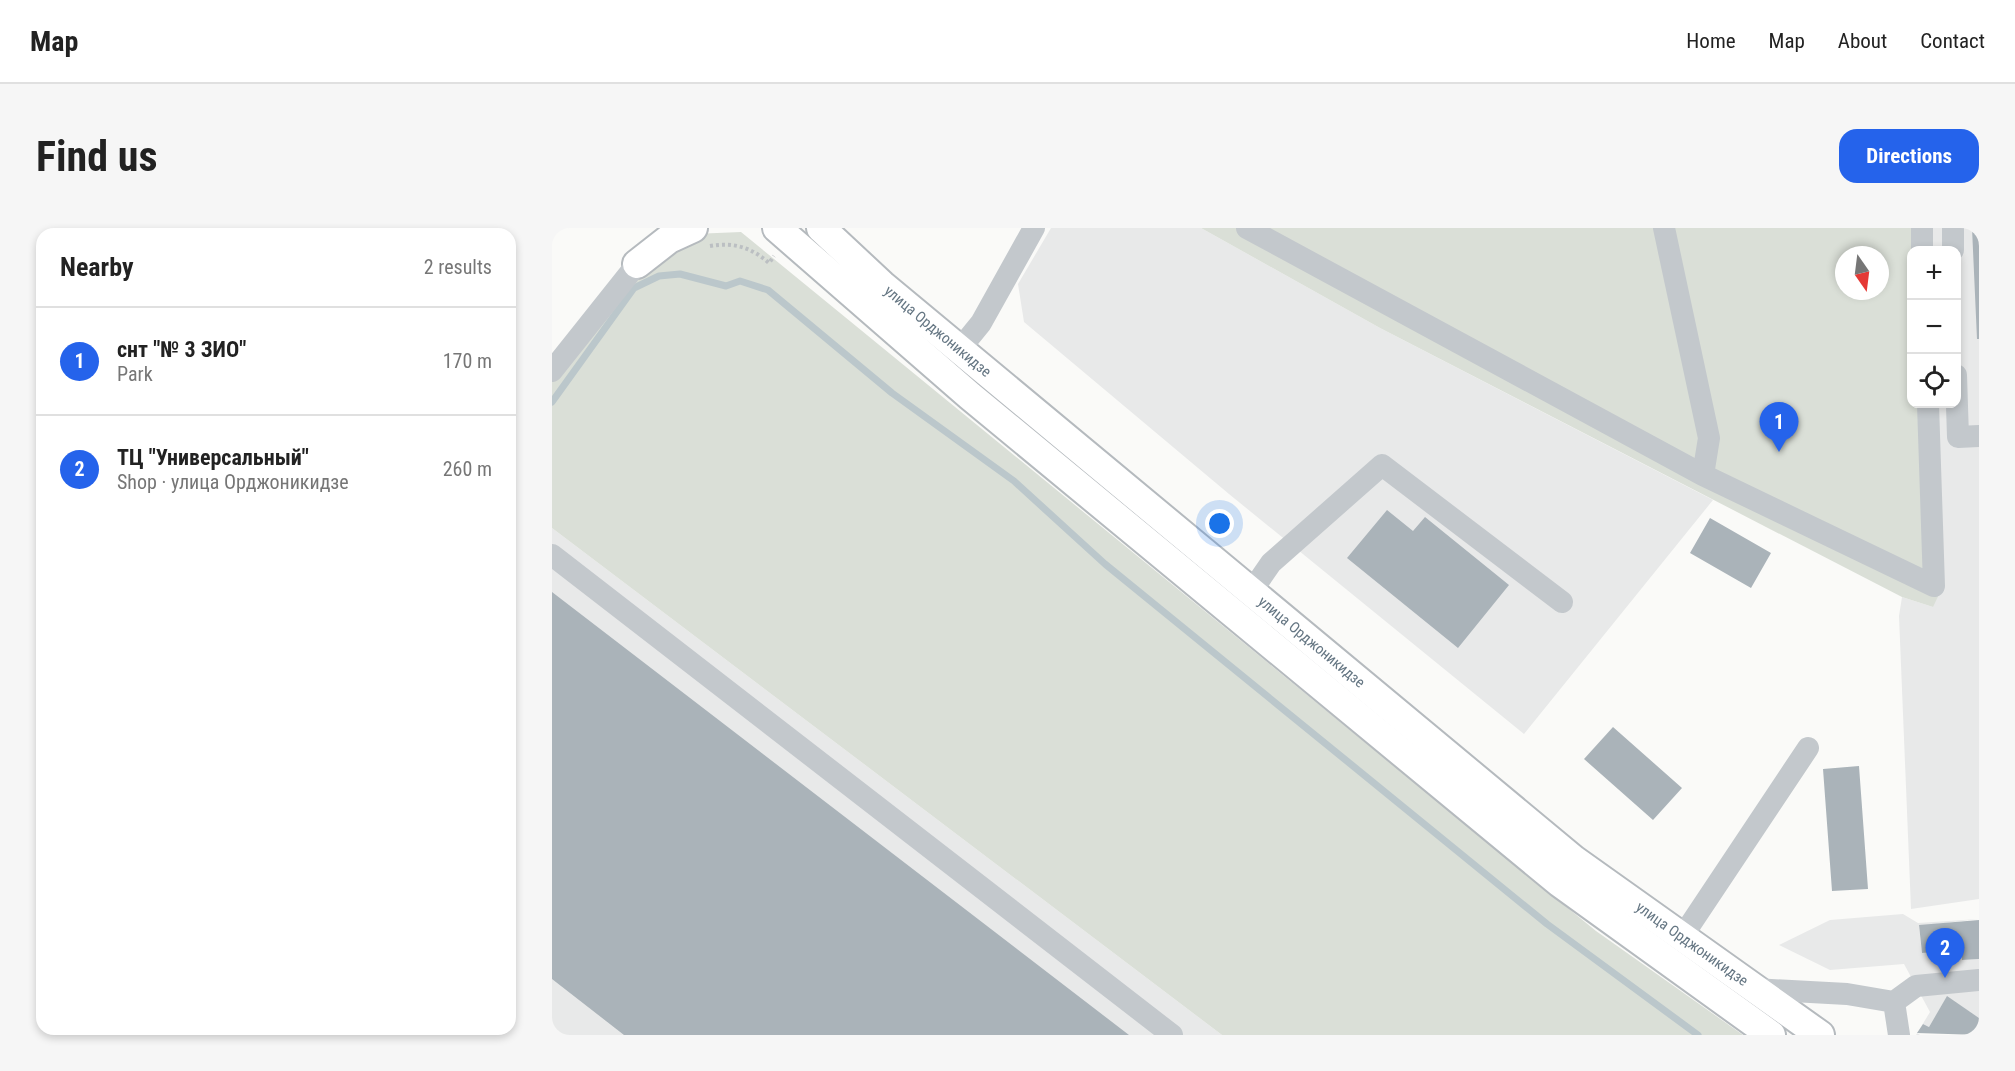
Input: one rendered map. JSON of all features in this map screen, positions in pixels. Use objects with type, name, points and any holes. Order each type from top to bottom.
[{"type":"main road","points":[[637,264],[655,228]]},
{"type":"main road","points":[[759,228],[805,253]]},
{"type":"main road","name":"улица Орджоникидзе","points":[[777,228],[970,396],[1560,883],[1771,1035]]},
{"type":"main road","name":"улица Орджоникидзе","points":[[821,228],[882,285],[959,350],[1574,860],[1820,1035]]},
{"type":"main road","points":[[637,264],[669,239],[698,238]]},
{"type":"lane","points":[[959,350],[981,323],[1034,228]]},
{"type":"lane","points":[[1247,228],[1703,475],[1934,586],[1928,408]]},
{"type":"lane","points":[[1664,228],[1709,438],[1703,475]]},
{"type":"lane","points":[[1922,228],[1922,246]]},
{"type":"lane","points":[[1953,228],[1953,246]]},
{"type":"lane","points":[[552,371],[637,264]]},
{"type":"lane","points":[[1957,408],[1958,436],[1979,436]]},
{"type":"lane","points":[[1251,592],[1271,563],[1382,465],[1562,602]]},
{"type":"lane","points":[[552,555],[1172,1035]]},
{"type":"lane","points":[[1682,937],[1808,748]]},
{"type":"lane","points":[[1754,989],[1847,994],[1894,1002],[1916,986],[1979,980]]},
{"type":"lane","points":[[1894,1002],[1899,1035]]},
{"type":"path","points":[[698,238],[719,244],[740,245],[757,253],[769,263]]},
{"type":"shaded area","points":[[1051,228],[1201,228],[1380,328],[1713,500],[1524,734],[1229,494],[1024,322],[1018,284]]},
{"type":"shaded area","points":[[1201,228],[1932,228],[1916,246],[1907,246],[1907,408],[1938,408],[1943,586],[1933,607],[1902,597],[1380,328]]},
{"type":"shaded area","points":[[1932,228],[1979,228],[1979,899],[1911,909],[1899,616],[1902,597],[1933,607],[1938,408],[1961,408],[1961,246],[1933,246]]},
{"type":"shaded area","points":[[741,232],[1596,931],[1743,1035],[1222,1035],[552,528],[552,374],[669,235]]},
{"type":"shaded area","points":[[552,528],[1222,1035],[552,1035]]},
{"type":"shaded area","points":[[1903,914],[1918,923],[1979,919],[1919,926],[1922,953],[1961,950],[1962,960],[1979,959],[1979,1018],[1947,997],[1929,1027],[1923,1024],[1920,1029],[1930,1012],[1904,964],[1830,970],[1779,945],[1830,920]]},
{"type":"building","points":[[1972,228],[1979,228],[1979,339],[1977,339]]},
{"type":"building","points":[[1387,510],[1413,531],[1425,517],[1509,585],[1458,648],[1347,558]]},
{"type":"building","points":[[1710,518],[1771,553],[1751,588],[1690,553]]},
{"type":"building","points":[[552,592],[1129,1035],[624,1035],[552,979]]},
{"type":"building","points":[[1613,727],[1682,788],[1653,820],[1584,759]]},
{"type":"building","points":[[1859,766],[1868,889],[1832,891],[1823,769]]},
{"type":"building","points":[[1979,920],[1979,959],[1962,960],[1961,950],[1922,953],[1919,925]]},
{"type":"building","points":[[1947,996],[1979,1018],[1979,1035],[1917,1033],[1923,1024],[1929,1027]]},
{"type":"waterway","points":[[552,402],[634,288],[659,276],[680,274],[726,286],[740,281],[768,290],[892,393],[1014,481],[1105,564],[1547,924],[1698,1035]]},
{"type":"place","name":"снт \"№ 3 ЗИО\"","points":[[1779,452]]},
{"type":"place","name":"ТЦ \"Универсальный\"","points":[[1945,978]]}]
